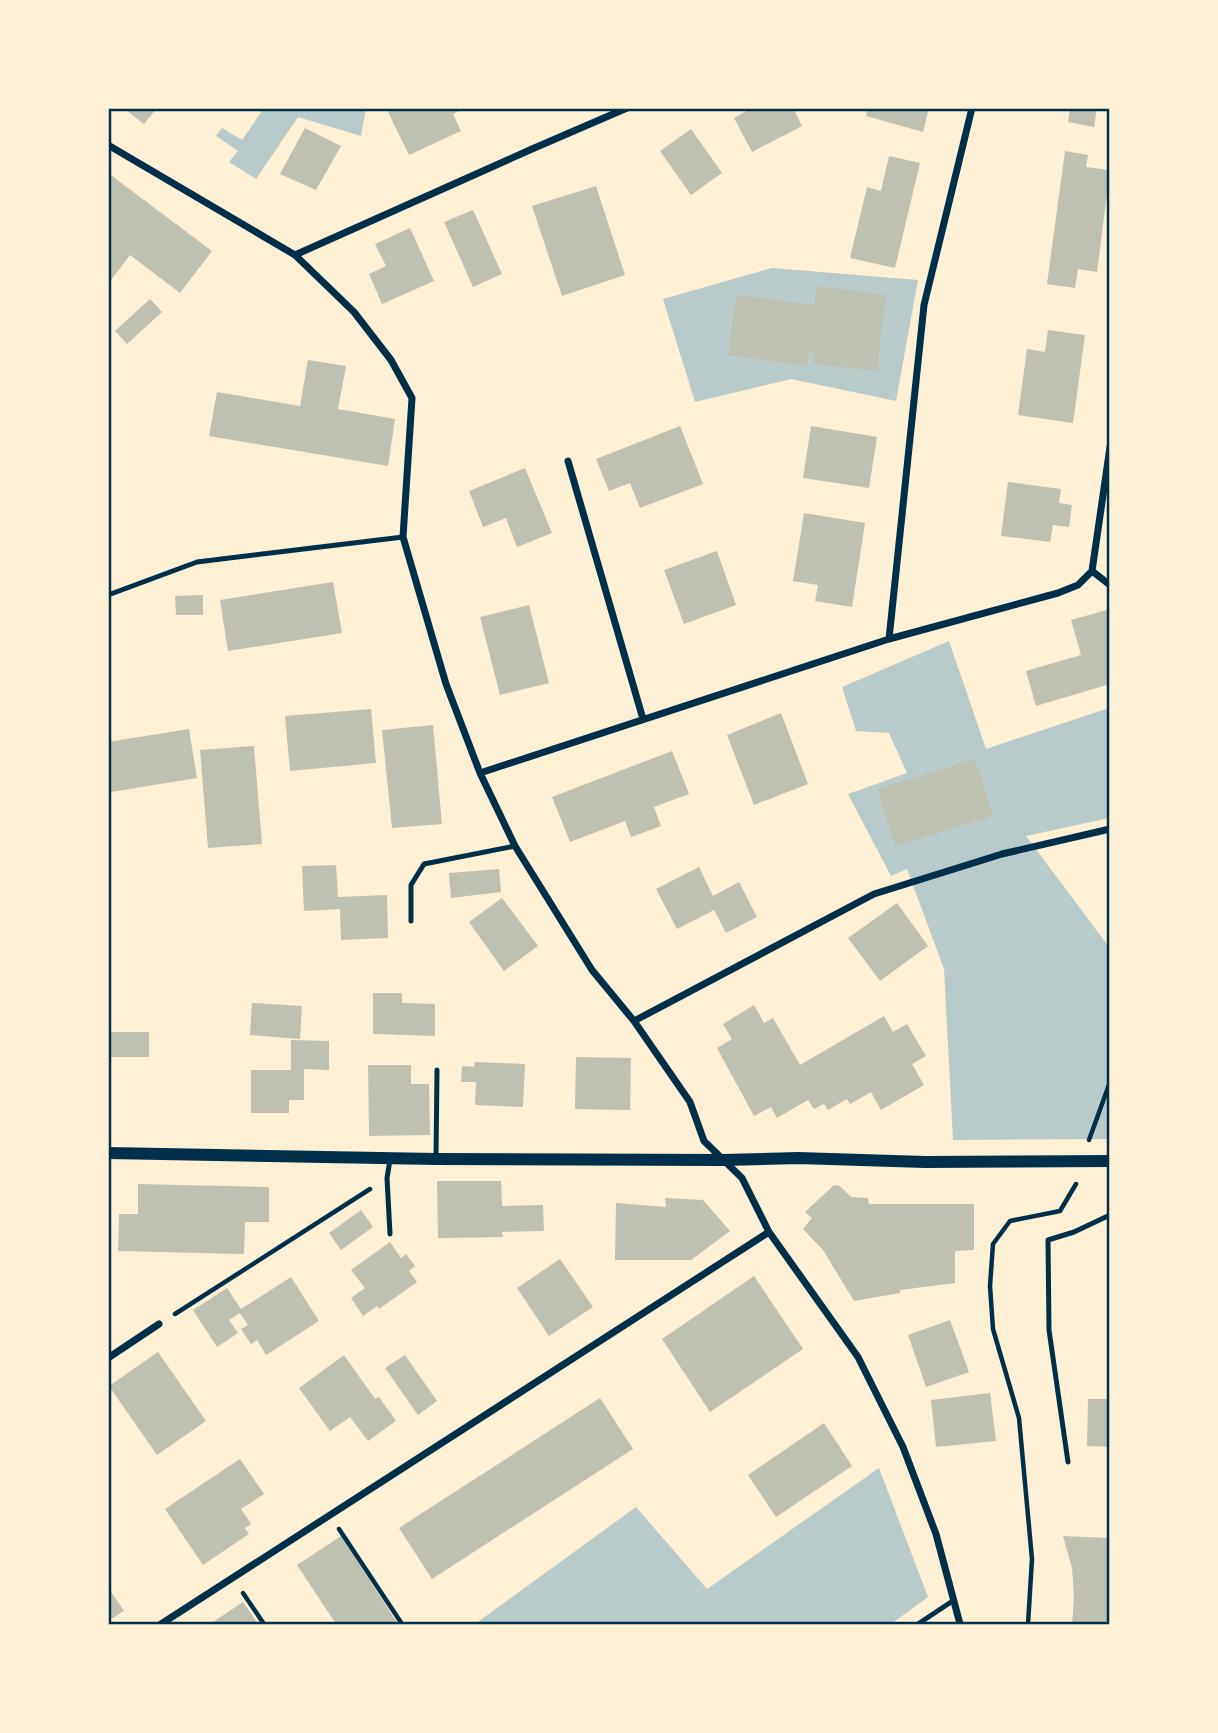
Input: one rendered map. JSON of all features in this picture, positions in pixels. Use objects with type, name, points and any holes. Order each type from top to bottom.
[{"type":"street","points":[[295,255],[627,108]]},
{"type":"street","points":[[889,639],[924,304],[972,108]]},
{"type":"street","points":[[108,145],[295,255],[354,313],[391,360],[412,398],[403,537],[446,684],[480,773],[515,846],[592,970],[634,1021],[690,1102],[704,1141],[742,1178],[769,1232],[859,1357],[903,1447],[936,1534],[960,1625]]},
{"type":"street","points":[[480,773],[889,639],[1058,593],[1078,585],[1092,571],[1110,447]]},
{"type":"street","points":[[568,461],[643,719]]},
{"type":"street","points":[[1092,571],[1110,585]]},
{"type":"street","points":[[634,1021],[874,894],[1002,855],[1110,829]]},
{"type":"street","points":[[108,1153],[436,1159],[1110,1161]]},
{"type":"street","points":[[162,1625],[769,1232]]},
{"type":"street","points":[[108,1357],[159,1324]]},
{"type":"lane","points":[[108,595],[197,562],[403,537]]},
{"type":"lane","points":[[411,921],[411,885],[424,864],[515,846]]},
{"type":"lane","points":[[436,1159],[437,1070]]},
{"type":"lane","points":[[390,1234],[387,1178],[391,1157]]},
{"type":"lane","points":[[1068,1462],[1049,1330],[1048,1240],[1110,1214]]},
{"type":"lane","points":[[918,1625],[954,1600]]},
{"type":"path","points":[[1028,1625],[1032,1559],[1019,1418],[993,1329],[990,1286],[993,1244],[1010,1221],[1060,1211],[1090,1161],[1089,1136],[1110,1082]]},
{"type":"path","points":[[159,1324],[387,1178]]},
{"type":"path","points":[[331,1515],[402,1625]]},
{"type":"path","points":[[233,1578],[264,1625]]},
{"type":"shaded area","points":[[264,108],[366,109],[361,136],[298,117],[256,179],[229,162],[238,151],[216,136],[222,128],[242,140]]},
{"type":"shaded area","points":[[772,268],[918,280],[896,401],[791,379],[695,402],[663,299]]},
{"type":"shaded area","points":[[949,641],[986,749],[1109,708],[1109,818],[1026,836],[1109,947],[1108,1139],[953,1140],[944,969],[907,869],[891,876],[848,794],[907,773],[889,733],[856,731],[842,687]]},
{"type":"shaded area","points":[[879,1468],[928,1597],[891,1624],[475,1624],[636,1507],[707,1589]]},
{"type":"building","points":[[123,108],[157,108],[144,124]]},
{"type":"building","points":[[395,108],[465,108],[453,114],[461,131],[409,155],[388,112]]},
{"type":"building","points":[[752,108],[793,108],[802,126],[752,152],[734,118]]},
{"type":"building","points":[[868,108],[929,108],[923,132],[866,116]]},
{"type":"building","points":[[1070,108],[1097,108],[1094,127],[1068,122]]},
{"type":"building","points":[[305,128],[341,146],[316,190],[280,174]]},
{"type":"building","points":[[691,129],[722,173],[691,195],[660,151]]},
{"type":"building","points":[[1065,151],[1088,155],[1086,167],[1110,170],[1097,272],[1078,269],[1075,288],[1047,284]]},
{"type":"building","points":[[889,156],[920,163],[895,268],[850,258],[867,187],[881,191]]},
{"type":"building","points":[[108,173],[212,251],[180,293],[130,255],[108,284]]},
{"type":"building","points":[[596,186],[625,275],[562,296],[532,206]]},
{"type":"building","points":[[473,210],[502,274],[473,287],[444,222]]},
{"type":"building","points":[[410,228],[434,281],[382,304],[369,274],[386,266],[375,244]]},
{"type":"building","points":[[817,286],[886,295],[877,371],[813,364],[814,353],[809,352],[807,366],[728,355],[736,295],[814,305]]},
{"type":"building","points":[[150,299],[162,312],[127,344],[115,331]]},
{"type":"building","points":[[1048,330],[1085,335],[1073,423],[1018,415],[1027,349],[1045,352]]},
{"type":"building","points":[[308,360],[346,366],[338,409],[395,419],[388,466],[209,436],[217,392],[300,406]]},
{"type":"building","points":[[680,426],[703,484],[640,508],[630,483],[609,491],[596,459]]},
{"type":"building","points":[[811,426],[877,437],[869,488],[803,478]]},
{"type":"building","points":[[525,468],[552,533],[517,547],[506,518],[483,527],[469,491]]},
{"type":"building","points":[[1008,482],[1061,489],[1059,503],[1072,505],[1069,527],[1053,525],[1050,542],[1001,536]]},
{"type":"building","points":[[804,513],[865,523],[852,607],[815,601],[818,585],[793,581]]},
{"type":"building","points":[[717,551],[736,605],[684,624],[664,570]]},
{"type":"building","points":[[333,582],[342,633],[228,651],[220,600]]},
{"type":"building","points":[[203,595],[203,615],[176,615],[175,596]]},
{"type":"building","points":[[529,605],[549,683],[500,695],[480,617]]},
{"type":"building","points":[[1110,609],[1110,684],[1036,706],[1026,671],[1081,655],[1071,620]]},
{"type":"building","points":[[371,709],[376,763],[290,771],[285,716]]},
{"type":"building","points":[[781,713],[808,784],[754,805],[727,735]]},
{"type":"building","points":[[433,725],[442,824],[392,828],[382,730]]},
{"type":"building","points":[[189,729],[197,778],[111,792],[108,742]]},
{"type":"building","points":[[254,746],[262,844],[208,848],[200,750]]},
{"type":"building","points":[[672,751],[689,794],[654,807],[661,826],[631,837],[625,821],[570,842],[552,797]]},
{"type":"building","points":[[975,759],[993,816],[895,846],[877,789]]},
{"type":"building","points":[[336,865],[338,897],[387,895],[388,938],[341,940],[340,909],[304,911],[302,866]]},
{"type":"building","points":[[699,867],[713,896],[739,882],[757,917],[726,933],[714,910],[677,929],[656,889]]},
{"type":"building","points":[[499,869],[501,892],[451,898],[449,873]]},
{"type":"building","points":[[502,898],[538,946],[504,971],[469,922]]},
{"type":"building","points":[[897,903],[928,946],[880,981],[848,938]]},
{"type":"building","points":[[373,993],[402,993],[402,1003],[435,1004],[435,1036],[373,1034]]},
{"type":"building","points":[[252,1003],[302,1006],[300,1039],[250,1035]]},
{"type":"building","points":[[754,1005],[764,1023],[773,1018],[800,1065],[884,1016],[893,1032],[907,1024],[926,1056],[912,1064],[924,1085],[881,1110],[871,1092],[850,1104],[847,1099],[828,1110],[824,1104],[814,1109],[808,1100],[777,1118],[771,1107],[754,1116],[717,1048],[732,1039],[723,1024]]},
{"type":"building","points":[[108,1032],[149,1032],[149,1057],[108,1057]]},
{"type":"building","points":[[291,1040],[329,1041],[329,1070],[304,1069],[304,1100],[289,1100],[289,1113],[251,1113],[251,1070],[291,1070]]},
{"type":"building","points":[[576,1057],[631,1058],[630,1110],[575,1109]]},
{"type":"building","points":[[475,1062],[525,1064],[523,1107],[475,1105],[476,1082],[461,1082],[462,1066],[474,1067]]},
{"type":"building","points":[[368,1065],[411,1065],[411,1084],[429,1084],[430,1135],[369,1136]]},
{"type":"building","points":[[437,1181],[501,1181],[502,1206],[543,1205],[544,1231],[502,1232],[503,1237],[438,1238]]},
{"type":"building","points":[[138,1184],[269,1187],[269,1222],[245,1222],[244,1254],[118,1251],[119,1214],[138,1214]]},
{"type":"building","points":[[834,1185],[840,1186],[851,1197],[868,1198],[869,1204],[974,1204],[974,1250],[955,1251],[955,1283],[900,1290],[900,1293],[854,1301],[823,1250],[803,1229],[812,1218],[805,1212]]},
{"type":"building","points":[[665,1198],[703,1200],[730,1231],[691,1260],[615,1260],[616,1203],[666,1207]]},
{"type":"building","points":[[361,1210],[373,1227],[341,1250],[329,1233]]},
{"type":"building","points":[[390,1242],[401,1258],[406,1254],[415,1266],[409,1271],[417,1282],[379,1309],[377,1306],[363,1316],[351,1298],[365,1288],[351,1270]]},
{"type":"building","points":[[560,1259],[593,1307],[549,1336],[517,1288]]},
{"type":"building","points":[[754,1276],[803,1349],[710,1412],[662,1339]]},
{"type":"building","points":[[291,1277],[319,1321],[266,1355],[257,1340],[251,1344],[241,1329],[248,1325],[240,1313],[229,1320],[238,1333],[217,1347],[193,1310],[227,1288],[241,1309]]},
{"type":"building","points":[[950,1320],[969,1372],[926,1387],[908,1335]]},
{"type":"building","points":[[158,1352],[206,1421],[157,1455],[109,1386]]},
{"type":"building","points":[[344,1355],[375,1399],[379,1397],[396,1421],[368,1441],[350,1417],[330,1431],[299,1388]]},
{"type":"building","points":[[405,1355],[437,1401],[418,1415],[385,1368]]},
{"type":"building","points":[[990,1393],[996,1441],[936,1447],[931,1400]]},
{"type":"building","points":[[600,1398],[633,1449],[432,1579],[399,1528]]},
{"type":"building","points":[[1088,1399],[1110,1399],[1110,1447],[1087,1446]]},
{"type":"building","points":[[824,1423],[852,1466],[776,1517],[748,1475]]},
{"type":"building","points":[[240,1459],[264,1494],[241,1509],[251,1524],[245,1528],[249,1534],[203,1565],[165,1509]]},
{"type":"building","points":[[341,1536],[398,1624],[336,1624],[297,1565]]},
{"type":"building","points":[[1063,1536],[1110,1538],[1110,1624],[1072,1624],[1072,1568]]},
{"type":"building","points":[[108,1587],[124,1611],[108,1621]]},
{"type":"building","points":[[243,1602],[258,1624],[210,1624]]}]
